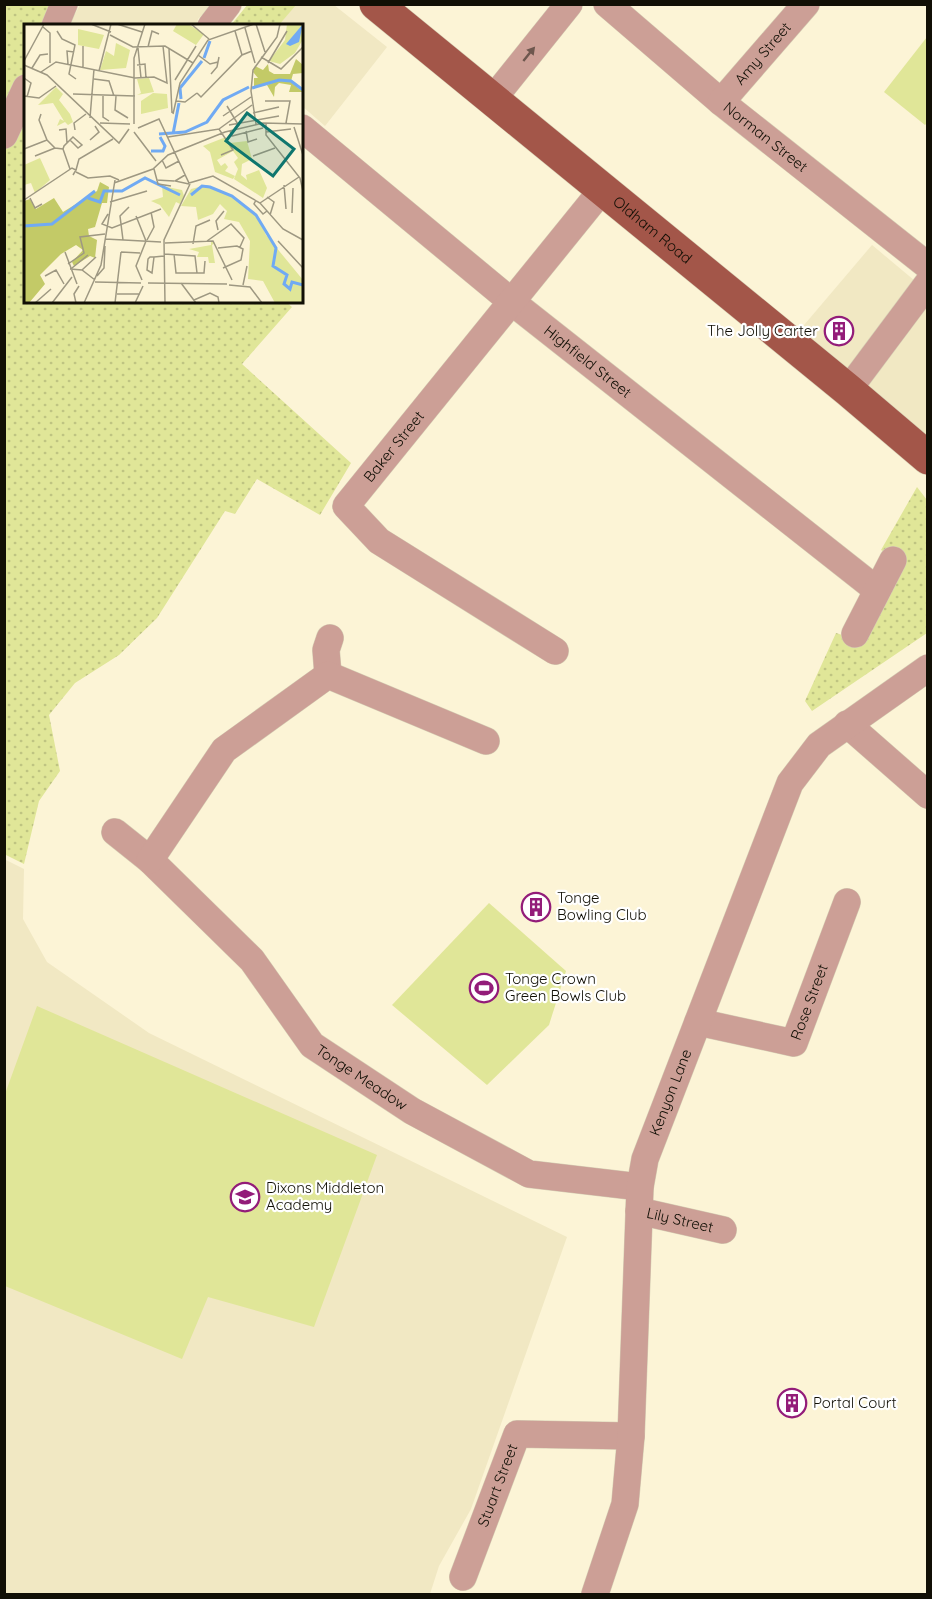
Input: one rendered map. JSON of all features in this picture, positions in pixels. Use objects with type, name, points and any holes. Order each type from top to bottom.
[{"type":"main road","name":"Oldham Road","points":[[376,4],[848,390],[927,458]]},
{"type":"street","points":[[56,24],[64,4]]},
{"type":"street","points":[[213,24],[228,4]]},
{"type":"street","points":[[492,100],[569,4]]},
{"type":"street","name":"Norman Street","points":[[607,4],[721,102],[927,266]]},
{"type":"street","name":"Amy Street","points":[[721,102],[806,4]]},
{"type":"street","points":[[4,135],[24,92]]},
{"type":"street","name":"Highfield Street","points":[[303,129],[512,302],[877,590]]},
{"type":"street","name":"Baker Street","points":[[555,651],[379,541],[346,506],[602,190]]},
{"type":"street","points":[[848,390],[927,283]]},
{"type":"street","points":[[855,634],[893,560]]},
{"type":"street","points":[[328,675],[326,650],[330,638]]},
{"type":"street","name":"Kenyon Lane","points":[[595,1594],[625,1504],[631,1436],[639,1199],[645,1159],[790,783],[819,745],[927,668]]},
{"type":"street","points":[[328,675],[486,741]]},
{"type":"street","points":[[150,860],[224,750],[328,675]]},
{"type":"street","points":[[847,724],[927,795]]},
{"type":"street","name":"Tonge Meadow","points":[[115,832],[150,860],[252,960],[312,1045],[412,1111],[529,1174],[639,1199]]},
{"type":"street","name":"Rose Street","points":[[698,1022],[794,1043],[847,902]]},
{"type":"street","name":"Lily Street","points":[[639,1199],[723,1230]]},
{"type":"street","name":"Stuart Street","points":[[463,1577],[517,1434],[631,1436]]},
{"type":"shaded area","points":[[296,4],[334,5],[387,47],[325,126],[303,107],[303,24],[280,24]]},
{"type":"shaded area","points":[[80,5],[211,5],[198,19],[197,24],[70,23]]},
{"type":"shaded area","points":[[872,245],[927,291],[927,439],[799,331]]},
{"type":"shaded area","name":"Dixons Middleton Academy","points":[[4,859],[24,869],[23,919],[47,962],[149,1033],[567,1237],[471,1509],[439,1566],[430,1594],[5,1594]]},
{"type":"green space","points":[[248,4],[296,4],[280,24],[232,24]]},
{"type":"green space","points":[[4,5],[63,5],[56,24],[24,24],[24,303],[287,303],[292,307],[242,364],[351,463],[320,515],[257,479],[235,514],[225,511],[157,618],[119,655],[75,683],[49,715],[60,771],[39,801],[24,864],[4,854]]},
{"type":"green space","points":[[927,37],[928,122],[925,125],[884,92]]},
{"type":"green space","points":[[917,487],[927,500],[927,633],[812,711],[805,701],[836,633],[864,642],[905,563],[881,550]]},
{"type":"green space","name":"Tonge Crown Green Bowls Club","points":[[489,903],[566,971],[549,1025],[487,1085],[392,1005]]},
{"type":"green space","points":[[37,1006],[377,1155],[314,1327],[208,1297],[182,1359],[5,1286],[5,1094]]},
{"type":"place","name":"The Jolly Carter","points":[[839,331]]},
{"type":"place","name":"Tonge Bowling Club","points":[[536,907]]},
{"type":"place","name":"Tonge Crown Green Bowls Club","points":[[484,988]]},
{"type":"place","name":"Dixons Middleton Academy","points":[[245,1197]]},
{"type":"place","name":"Portal Court","points":[[792,1403]]}]
